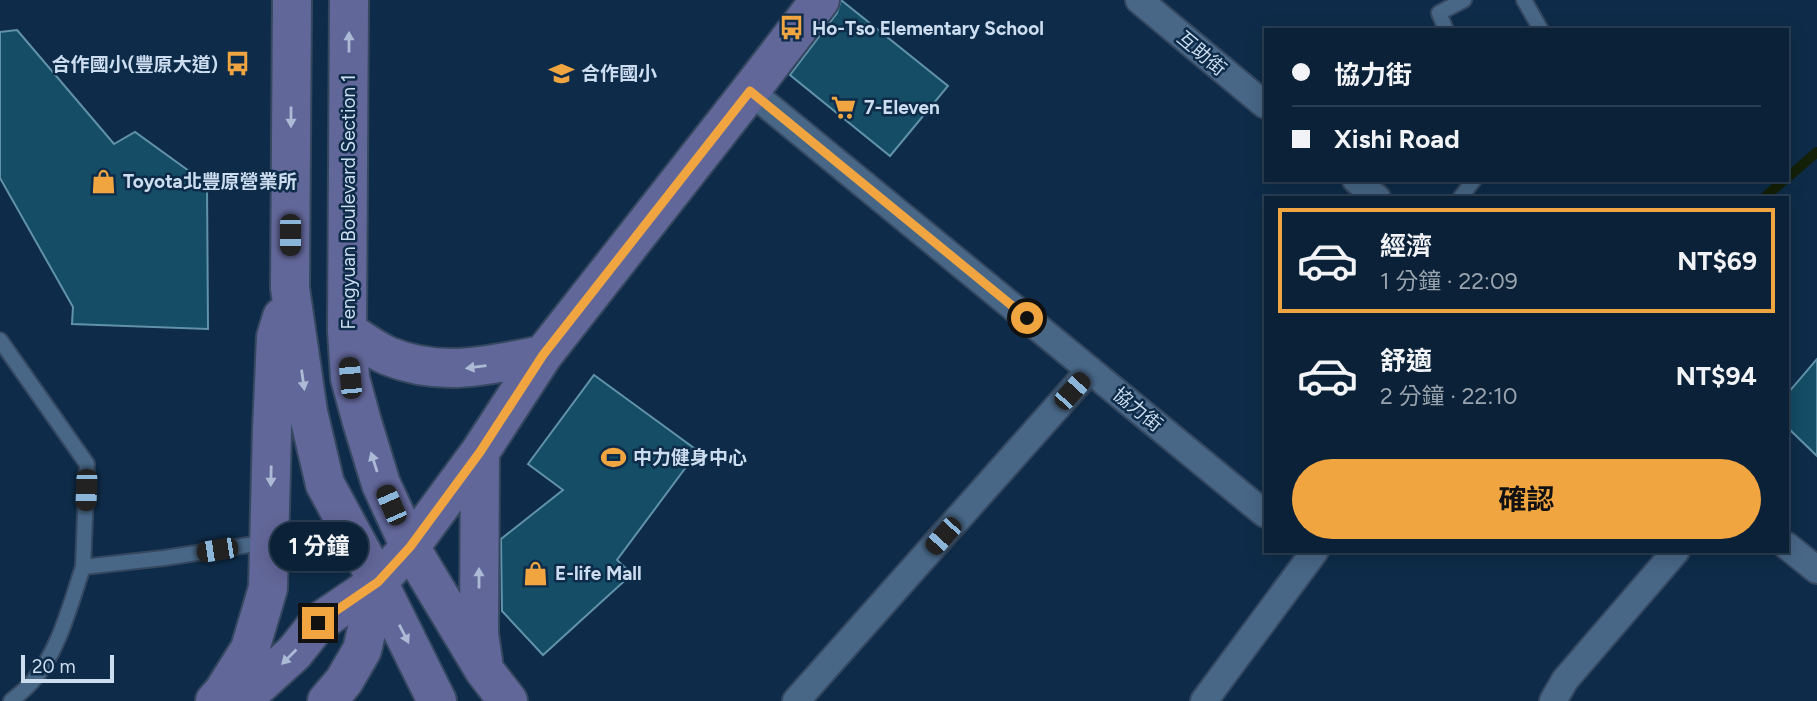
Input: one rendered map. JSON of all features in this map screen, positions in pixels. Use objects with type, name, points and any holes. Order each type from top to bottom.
[{"type":"street","points":[[292,0],[290,288],[308,412],[325,484],[378,582],[437,701]]},
{"type":"street","name":"Fengyuan Boulevard Section 1","points":[[349,0],[346,331],[350,378],[381,484],[410,547],[485,670],[508,701]]},
{"type":"street","points":[[240,701],[294,653],[318,623],[378,582],[410,547],[480,452],[543,355],[820,0]]},
{"type":"street","name":"互助街","points":[[1139,0],[1264,104]]},
{"type":"street","name":"協力街","points":[[750,91],[1264,513]]},
{"type":"street","points":[[1358,182],[1375,196]]},
{"type":"street","points":[[215,701],[250,649],[268,587],[276,337],[290,288]]},
{"type":"street","points":[[346,331],[387,356],[429,368],[471,369],[543,355]]},
{"type":"street","points":[[796,701],[1090,370]]},
{"type":"street","points":[[480,452],[479,634],[485,670]]},
{"type":"street","points":[[1789,548],[1817,570]]},
{"type":"street","points":[[1204,701],[1312,553]]},
{"type":"street","points":[[1553,701],[1565,680],[1674,553]]},
{"type":"street","points":[[327,701],[344,681],[362,650],[378,582]]},
{"type":"lane","points":[[1445,28],[1439,13],[1464,0]]},
{"type":"lane","points":[[1524,0],[1540,28]]},
{"type":"lane","points":[[1462,196],[1472,182]]},
{"type":"lane","points":[[0,340],[87,464],[83,567],[49,657],[31,683],[11,701]]},
{"type":"lane","points":[[83,567],[164,558],[270,541]]},
{"type":"building","points":[[841,0],[948,86],[890,156],[790,75],[837,13]]},
{"type":"building","name":"Toyota北豐原營業所","points":[[17,30],[114,144],[135,132],[207,184],[208,329],[72,324],[73,307],[0,178],[0,32]]},
{"type":"building","points":[[1817,359],[1817,456],[1789,429],[1789,392]]},
{"type":"building","points":[[594,375],[698,451],[617,560],[632,574],[543,655],[502,611],[501,539],[563,490],[528,464]]},
{"type":"waterway","points":[[1789,176],[1817,152]]},
{"type":"waterway","points":[[1766,196],[1782,182]]},
{"type":"place","name":"Ho-Tso Elementary School","points":[[792,28]]},
{"type":"place","name":"合作國小(豐原大道)","points":[[238,64]]},
{"type":"place","name":"合作國小","points":[[561,73]]},
{"type":"place","name":"7-Eleven","points":[[844,107]]},
{"type":"place","name":"Toyota北豐原營業所","points":[[103,181]]},
{"type":"place","name":"中力健身中心","points":[[613,457]]},
{"type":"place","name":"E-life Mall","points":[[535,573]]},
{"type":"route","points":[[318,623],[378,582],[410,547],[480,452],[543,355],[750,91],[1027,318]]}]
